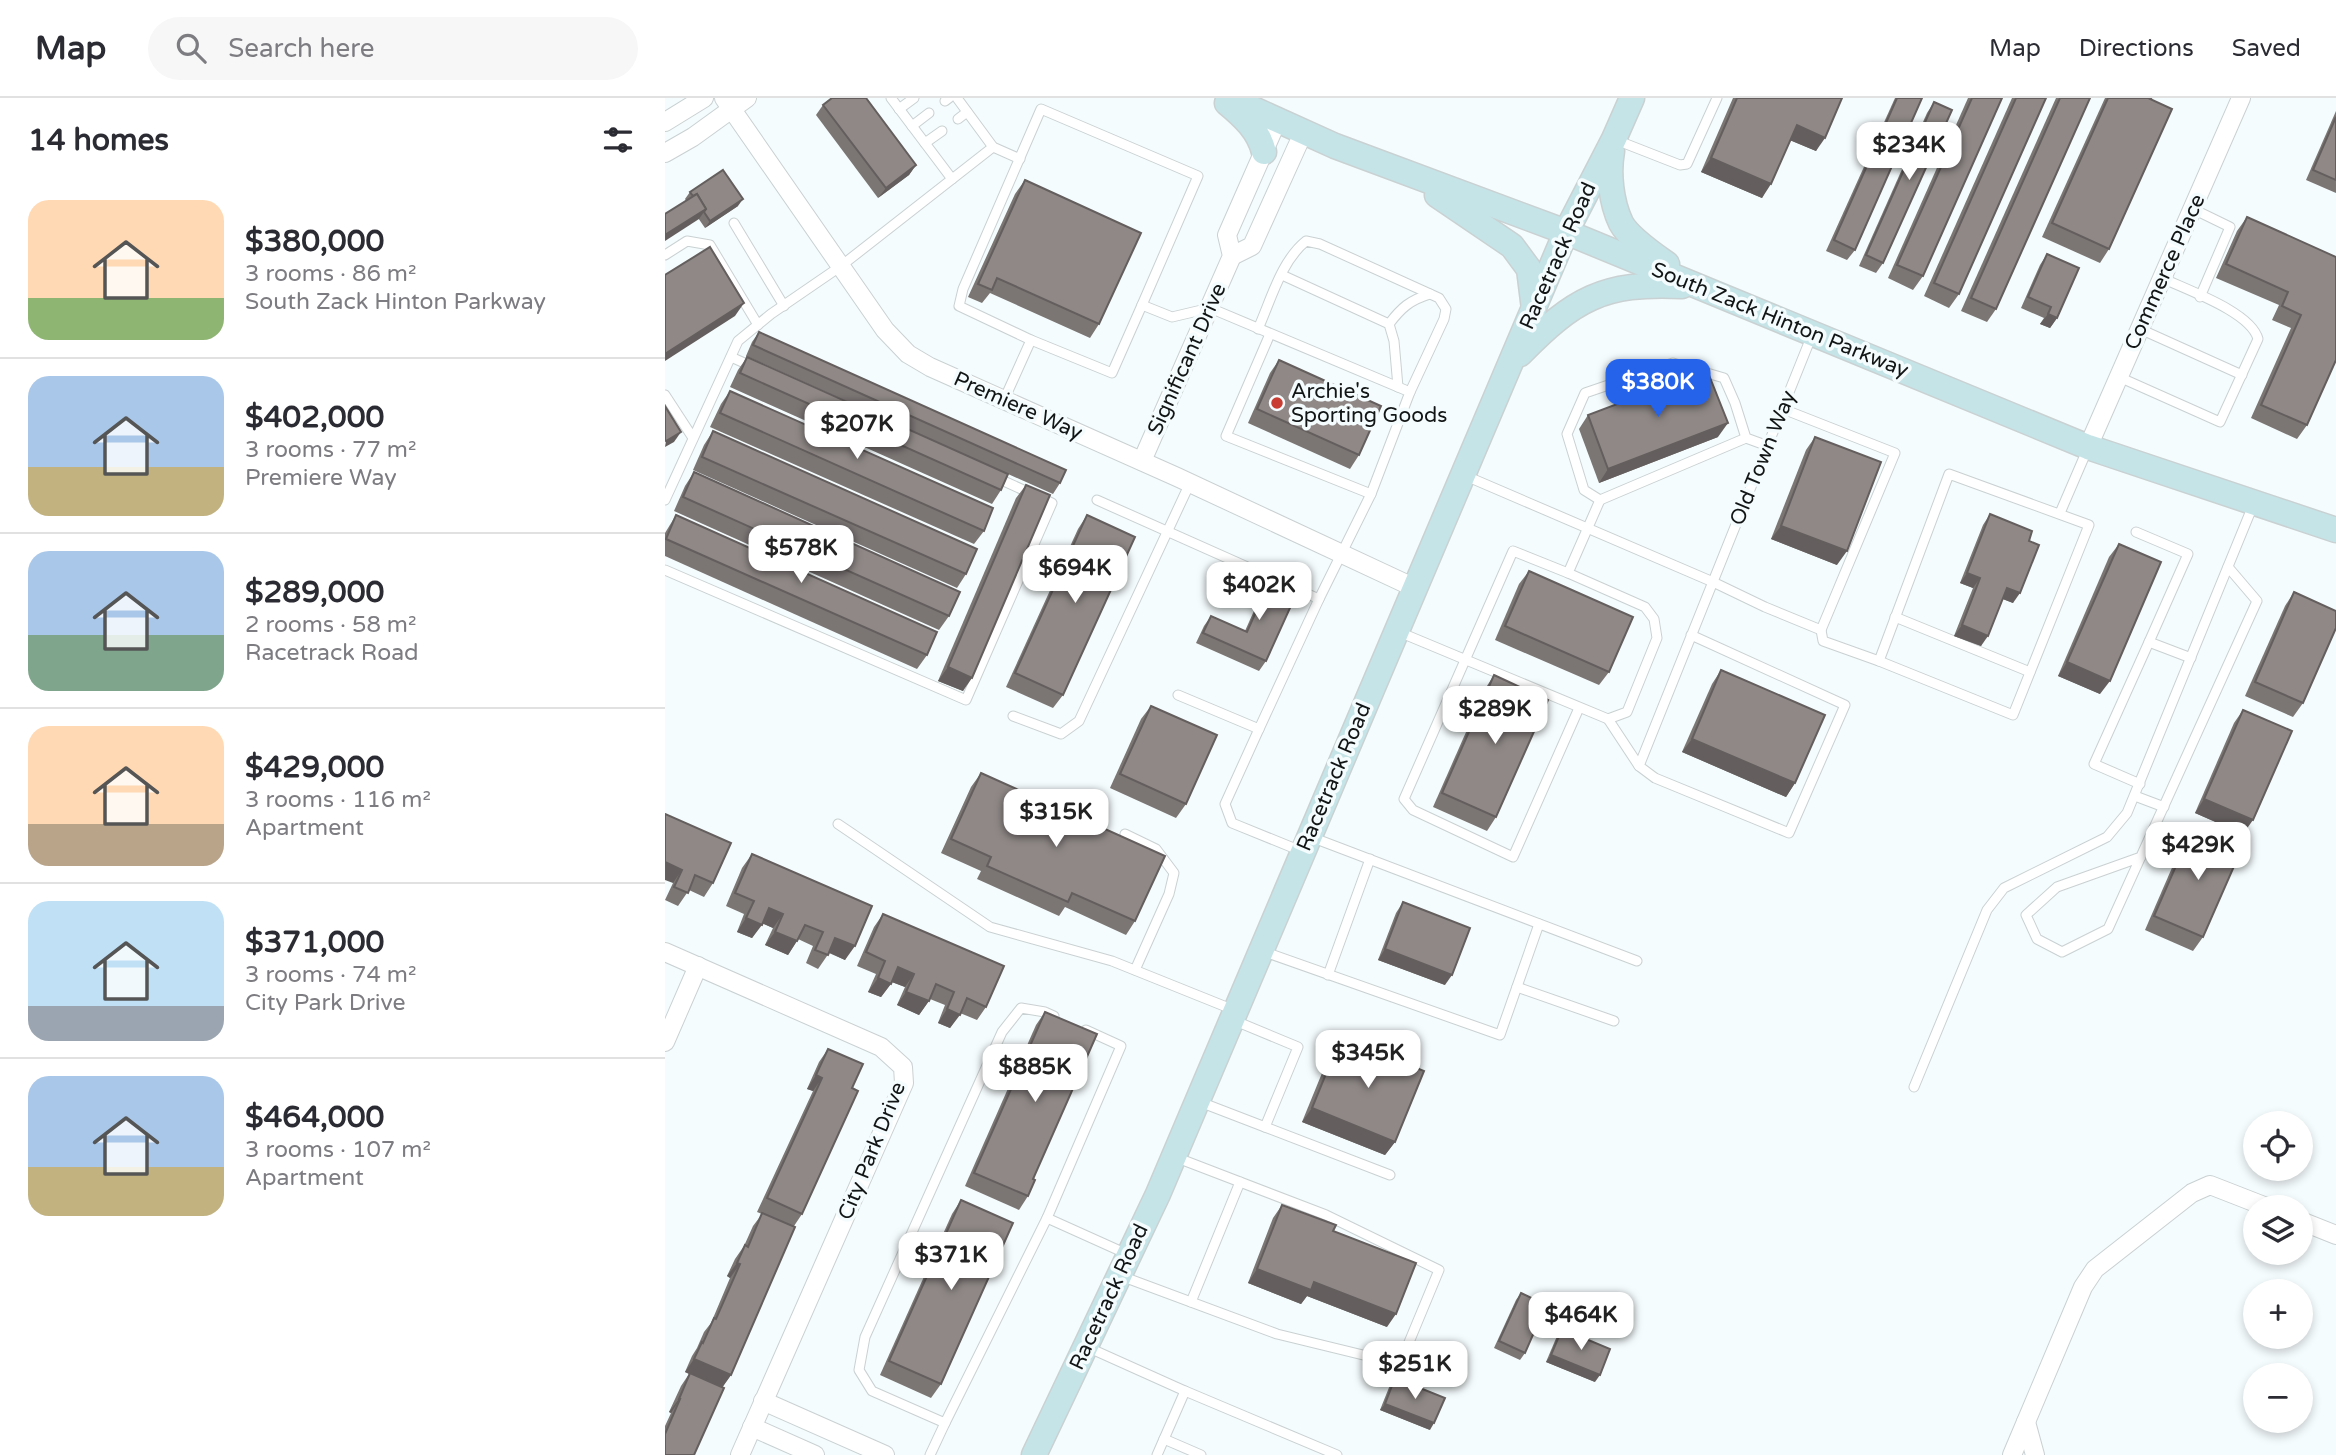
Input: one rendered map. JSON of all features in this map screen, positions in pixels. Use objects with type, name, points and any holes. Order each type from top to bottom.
[{"type":"main road","points":[[1221,98],[1244,117],[1261,139],[1264,152]]},
{"type":"main road","name":"South Zack Hinton Parkway","points":[[1229,98],[1335,146],[1566,232],[2088,447],[2336,530]]},
{"type":"main road","name":"Racetrack Road","points":[[1034,1455],[1174,1156],[1566,232],[1632,98]]},
{"type":"main road","points":[[1614,139],[1609,167],[1622,224],[1645,248],[1699,287]]},
{"type":"main road","points":[[1401,171],[1512,246],[1529,269],[1535,309]]},
{"type":"main road","points":[[1510,364],[1542,331],[1589,297],[1617,289],[1653,284],[1699,287]]},
{"type":"street","points":[[665,122],[704,98]]},
{"type":"street","points":[[665,153],[693,137],[728,103],[747,98]]},
{"type":"street","name":"Commerce Place","points":[[2088,447],[2241,98]]},
{"type":"street","name":"Premiere Way","points":[[728,103],[885,330],[908,354],[930,367],[1142,461],[1415,588]]},
{"type":"street","name":"Significant Drive","points":[[1142,461],[1232,256],[1227,235],[1278,119]]},
{"type":"street","name":"Significant Drive","points":[[1232,256],[1252,246],[1304,131]]},
{"type":"street","name":"City Park Drive","points":[[665,952],[881,1047],[903,1067],[904,1083],[740,1455]]},
{"type":"street","points":[[665,1042],[698,966]]},
{"type":"street","points":[[2012,1455],[2083,1287],[2095,1269],[2192,1193],[2210,1185],[2243,1198]]},
{"type":"street","points":[[2313,1226],[2336,1235]]},
{"type":"street","points":[[763,1401],[885,1455]]},
{"type":"street","points":[[2026,1422],[2035,1455]]},
{"type":"street","points":[[752,1427],[815,1455]]},
{"type":"lane","points":[[891,98],[952,179]]},
{"type":"lane","points":[[899,109],[914,98]]},
{"type":"lane","points":[[957,98],[993,147],[1020,159]]},
{"type":"lane","points":[[1614,139],[1680,165],[1687,164],[1717,98]]},
{"type":"lane","points":[[1041,109],[1198,176],[1112,373],[1031,340],[959,306],[963,289],[1020,159],[1041,109]]},
{"type":"lane","points":[[958,119],[967,112]]},
{"type":"lane","points":[[912,126],[929,113]]},
{"type":"lane","points":[[925,143],[942,131]]},
{"type":"lane","points":[[665,499],[738,341],[841,267],[993,147]]},
{"type":"lane","points":[[2193,209],[2231,227],[2200,297]]},
{"type":"lane","points":[[734,223],[784,306]]},
{"type":"lane","points":[[665,255],[687,241],[709,246],[758,325]]},
{"type":"lane","points":[[1258,329],[1282,275],[1298,248],[1306,242],[1320,244],[1439,298],[1446,309],[1444,319],[1410,392],[1371,494],[1319,599],[1225,804],[1232,823],[1370,859],[1637,961]]},
{"type":"lane","points":[[1282,275],[1389,324],[1394,341],[1398,387]]},
{"type":"lane","points":[[2119,377],[2220,422],[2258,339],[2256,330],[2242,317],[2162,278]]},
{"type":"lane","points":[[1389,324],[1403,306],[1430,294]]},
{"type":"lane","points":[[1142,305],[1172,317],[1210,308],[1410,392]]},
{"type":"lane","points":[[2140,329],[2242,375]]},
{"type":"lane","points":[[1270,334],[1226,436],[1371,494]]},
{"type":"lane","name":"Old Town Way","points":[[1639,766],[1813,334]]},
{"type":"lane","points":[[1004,400],[1031,340]]},
{"type":"lane","points":[[731,357],[755,368]]},
{"type":"lane","points":[[1600,500],[1584,490],[1567,434],[1585,393],[1673,363],[1724,378],[1746,438]]},
{"type":"lane","points":[[665,395],[693,438]]},
{"type":"lane","points":[[1783,409],[1895,453],[1821,630],[1823,641],[2013,715],[2089,525],[1949,474],[1879,661]]},
{"type":"lane","points":[[1568,573],[1600,500],[1746,438],[1768,446]]},
{"type":"lane","points":[[2060,513],[2088,447]]},
{"type":"lane","points":[[1463,474],[1821,630]]},
{"type":"lane","points":[[665,570],[966,700],[1052,503],[991,475]]},
{"type":"lane","points":[[1013,716],[1061,734],[1079,721],[1190,483]]},
{"type":"lane","points":[[1097,500],[1319,599]]},
{"type":"lane","points":[[1914,1087],[1987,910],[2004,888],[2107,837],[2127,813],[2255,502]]},
{"type":"lane","points":[[2136,533],[2188,554],[2094,764],[2140,783]]},
{"type":"lane","points":[[1579,708],[1513,857],[1413,810],[1404,799],[1513,551],[1645,607],[1654,619],[1657,638],[1627,712],[1608,719]]},
{"type":"lane","points":[[2141,857],[2057,887],[2026,915],[2037,939],[2062,952],[2108,929],[2164,807],[2257,601],[2228,567]]},
{"type":"lane","points":[[1895,617],[2030,672]]},
{"type":"lane","points":[[1397,631],[1608,719],[1639,766],[1655,778],[1789,833],[1845,705],[1691,635]]},
{"type":"lane","points":[[2149,642],[2191,658]]},
{"type":"lane","points":[[1178,695],[1258,729]]},
{"type":"lane","points":[[2135,796],[2164,807]]},
{"type":"lane","points":[[838,824],[990,927],[1112,961],[1298,1046],[1265,1128]]},
{"type":"lane","points":[[1125,834],[1156,849],[1174,873],[1169,894],[1135,970]]},
{"type":"lane","points":[[1328,975],[1370,859]]},
{"type":"lane","points":[[1261,951],[1500,1035],[1539,924]]},
{"type":"lane","points":[[1517,987],[1613,1021]]},
{"type":"lane","points":[[945,1423],[872,1391],[859,1370],[865,1337],[1002,1031],[1021,1008],[1045,1012],[1066,1022]]},
{"type":"lane","points":[[930,1455],[1047,1218],[1121,1046],[1077,1027]]},
{"type":"lane","points":[[1197,1101],[1390,1175]]},
{"type":"lane","points":[[1047,1218],[1191,1302],[1277,1334],[1400,1364],[1439,1270],[1326,1215],[1174,1156]]},
{"type":"lane","points":[[1191,1302],[1240,1182]]},
{"type":"lane","points":[[1085,1346],[1337,1455]]},
{"type":"lane","points":[[1157,1455],[1185,1391]]},
{"type":"lane","points":[[1164,1439],[1201,1455]]},
{"type":"building","points":[[832,98],[866,98],[916,165],[886,188],[823,105]]},
{"type":"building","points":[[1737,98],[1842,98],[1825,138],[1797,125],[1771,184],[1711,158]]},
{"type":"building","points":[[1897,98],[1922,98],[1855,250],[1834,240]]},
{"type":"building","points":[[1972,98],[2002,98],[1923,276],[1897,265]]},
{"type":"building","points":[[2016,98],[2046,98],[1959,294],[1934,283]]},
{"type":"building","points":[[2060,98],[2090,98],[1996,309],[1971,298]]},
{"type":"building","points":[[2108,98],[2151,98],[2172,109],[2109,249],[2052,223]]},
{"type":"building","points":[[1934,102],[1952,110],[1883,263],[1866,255]]},
{"type":"building","points":[[2336,117],[2336,180],[2313,170]]},
{"type":"building","points":[[723,170],[743,199],[710,221],[697,194],[693,196],[690,192]]},
{"type":"building","points":[[1025,180],[1141,233],[1099,324],[997,278],[992,290],[978,284]]},
{"type":"building","points":[[697,194],[706,209],[665,235],[665,214]]},
{"type":"building","points":[[2247,217],[2336,257],[2336,360],[2307,425],[2261,405],[2301,315],[2282,306],[2288,292],[2226,264]]},
{"type":"building","points":[[710,247],[744,303],[665,354],[665,275]]},
{"type":"building","points":[[2047,254],[2079,268],[2057,318],[2048,314],[2051,307],[2028,297]]},
{"type":"building","points":[[759,332],[1066,470],[1060,483],[753,345]]},
{"type":"building","points":[[747,357],[1008,474],[1001,490],[740,373]]},
{"type":"building","points":[[1279,360],[1381,406],[1359,455],[1257,409]]},
{"type":"building","points":[[1707,370],[1728,423],[1608,469],[1588,415]]},
{"type":"building","points":[[730,391],[993,508],[984,531],[720,413]]},
{"type":"building","points":[[665,406],[681,432],[666,441],[665,440]]},
{"type":"building","points":[[713,431],[977,549],[966,574],[702,457]]},
{"type":"building","points":[[1815,437],[1881,462],[1847,551],[1781,526]]},
{"type":"building","points":[[694,472],[960,592],[949,616],[683,497]]},
{"type":"building","points":[[1026,485],[1050,495],[972,678],[948,667]]},
{"type":"building","points":[[1990,514],[2032,531],[2029,541],[2039,545],[2020,593],[2007,588],[1988,636],[1962,625],[1980,578],[1967,573]]},
{"type":"building","points":[[676,515],[937,632],[927,655],[666,539]]},
{"type":"building","points":[[1087,515],[1135,537],[1063,695],[1015,673]]},
{"type":"building","points":[[2119,544],[2161,562],[2110,681],[2067,662]]},
{"type":"building","points":[[1529,571],[1633,617],[1609,672],[1505,626]]},
{"type":"building","points":[[1272,576],[1299,588],[1266,661],[1203,633],[1211,616],[1247,632]]},
{"type":"building","points":[[2294,592],[2336,611],[2336,628],[2303,703],[2255,682]]},
{"type":"building","points":[[1721,670],[1825,715],[1795,783],[1692,739]]},
{"type":"building","points":[[1494,675],[1548,700],[1496,817],[1442,793]]},
{"type":"building","points":[[1151,706],[1217,735],[1186,804],[1120,774]]},
{"type":"building","points":[[2243,710],[2292,731],[2253,820],[2204,799]]},
{"type":"building","points":[[981,773],[1165,856],[1135,921],[1072,893],[1068,902],[987,866],[991,857],[951,839]]},
{"type":"building","points":[[665,814],[731,843],[713,883],[695,875],[688,893],[674,887],[682,870],[665,862]]},
{"type":"building","points":[[2193,827],[2242,848],[2203,937],[2154,916]]},
{"type":"building","points":[[752,854],[872,906],[855,946],[835,938],[828,955],[815,950],[823,932],[805,925],[797,941],[775,932],[783,914],[769,908],[762,925],[746,918],[754,901],[735,893]]},
{"type":"building","points":[[1403,902],[1470,928],[1452,975],[1385,949]]},
{"type":"building","points":[[883,914],[1004,966],[986,1007],[967,998],[960,1015],[947,1009],[954,992],[936,984],[929,1001],[906,992],[914,974],[898,967],[891,984],[878,978],[885,961],[866,952]]},
{"type":"building","points":[[1045,1012],[1097,1034],[1028,1196],[974,1173]]},
{"type":"building","points":[[1341,1037],[1424,1071],[1395,1142],[1312,1108]]},
{"type":"building","points":[[828,1049],[863,1064],[852,1088],[858,1091],[802,1214],[767,1198],[822,1078],[816,1075]]},
{"type":"building","points":[[961,1200],[1013,1223],[941,1384],[889,1361]]},
{"type":"building","points":[[1282,1205],[1336,1225],[1333,1231],[1416,1263],[1396,1314],[1314,1282],[1311,1290],[1257,1269]]},
{"type":"building","points":[[762,1213],[795,1227],[731,1375],[694,1359],[714,1318],[716,1319],[740,1264],[737,1263],[745,1245],[748,1247]]},
{"type":"building","points":[[1521,1293],[1546,1305],[1525,1353],[1499,1341]]},
{"type":"building","points":[[1562,1329],[1610,1349],[1600,1375],[1551,1355]]},
{"type":"building","points":[[690,1373],[724,1388],[694,1455],[665,1455],[665,1434]]},
{"type":"building","points":[[1395,1378],[1445,1398],[1434,1423],[1385,1404]]},
{"type":"place","name":"Archie's Sporting Goods","points":[[1277,403]]}]
